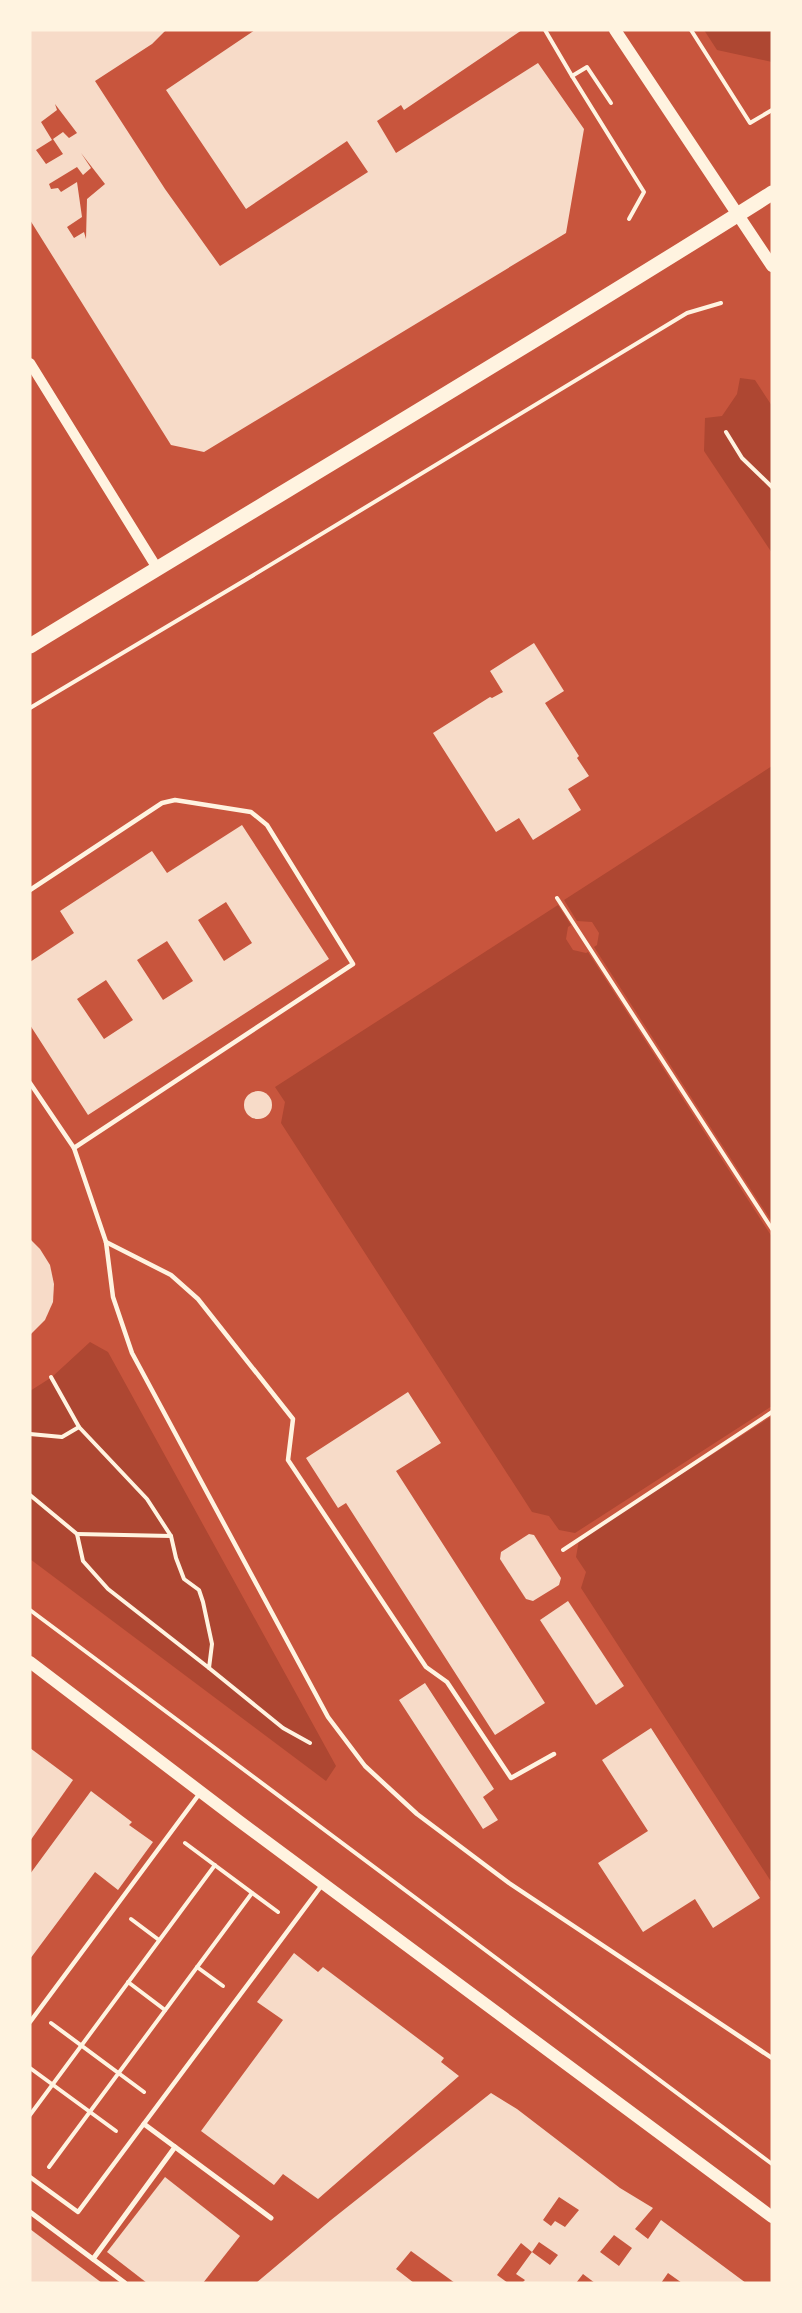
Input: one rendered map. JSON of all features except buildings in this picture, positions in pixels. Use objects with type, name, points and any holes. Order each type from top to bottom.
[{"type":"main road","points":[[615,30],[772,266]]},
{"type":"main road","points":[[30,646],[658,266],[772,193]]},
{"type":"main road","points":[[30,1662],[772,2217]]},
{"type":"street","points":[[30,363],[157,568]]},
{"type":"street","points":[[144,2124],[271,2218]]},
{"type":"street","points":[[93,2259],[175,2147]]},
{"type":"street","points":[[30,2211],[125,2283]]},
{"type":"lane","points":[[30,890],[162,803],[175,800],[251,812],[267,825],[353,964],[74,1148]]},
{"type":"lane","points":[[30,1083],[74,1148],[106,1242],[113,1297],[132,1353],[328,1717],[365,1766],[417,1814],[509,1883],[772,2058]]},
{"type":"lane","points":[[106,1242],[171,1275],[198,1299],[293,1419],[288,1460],[426,1667],[447,1682],[511,1778],[554,1754]]},
{"type":"lane","points":[[30,2022],[201,1791]]},
{"type":"lane","points":[[30,2177],[78,2212],[324,1883]]},
{"type":"path","points":[[545,30],[644,192],[629,219]]},
{"type":"path","points":[[691,30],[750,123],[772,110]]},
{"type":"path","points":[[572,76],[587,67],[611,103]]},
{"type":"path","points":[[30,708],[687,313],[721,303]]},
{"type":"path","points":[[726,432],[742,458],[772,487]]},
{"type":"path","points":[[557,898],[772,1229]]},
{"type":"path","points":[[51,1377],[80,1427],[147,1499],[171,1536],[184,1579],[199,1590],[204,1602],[212,1644],[209,1668]]},
{"type":"path","points":[[563,1550],[772,1412]]},
{"type":"path","points":[[30,1434],[62,1437],[80,1427]]},
{"type":"path","points":[[30,1495],[77,1534],[83,1561],[108,1589],[283,1728],[310,1743]]},
{"type":"path","points":[[77,1534],[171,1536]]},
{"type":"path","points":[[30,1610],[772,2164]]},
{"type":"path","points":[[170,1832],[293,1923]]},
{"type":"path","points":[[30,2115],[215,1865]]},
{"type":"path","points":[[38,2182],[252,1893]]},
{"type":"path","points":[[115,1907],[159,1940]]},
{"type":"path","points":[[197,1967],[238,1997]]},
{"type":"path","points":[[128,1982],[165,2010]]},
{"type":"path","points":[[37,2012],[159,2103]]},
{"type":"path","points":[[30,2068],[131,2142]]},
{"type":"shaded area","points":[[704,30],[772,30],[772,62],[717,50]]},
{"type":"shaded area","points":[[740,378],[755,380],[772,406],[772,553],[704,451],[705,418],[722,416],[737,394]]},
{"type":"shaded area","points":[[772,766],[772,1222],[594,947],[597,945],[599,933],[592,922],[577,921],[564,900]]},
{"type":"shaded area","points":[[558,905],[571,925],[568,927],[566,939],[573,950],[588,952],[772,1237],[772,1406],[575,1533],[559,1530],[549,1516],[532,1512],[281,1123],[285,1102],[275,1087]]},
{"type":"shaded area","points":[[90,1342],[108,1352],[336,1766],[326,1781],[30,1559],[30,1391],[52,1377]]},
{"type":"shaded area","points":[[772,1416],[772,1883],[581,1588],[586,1572],[576,1557],[579,1540]]}]
